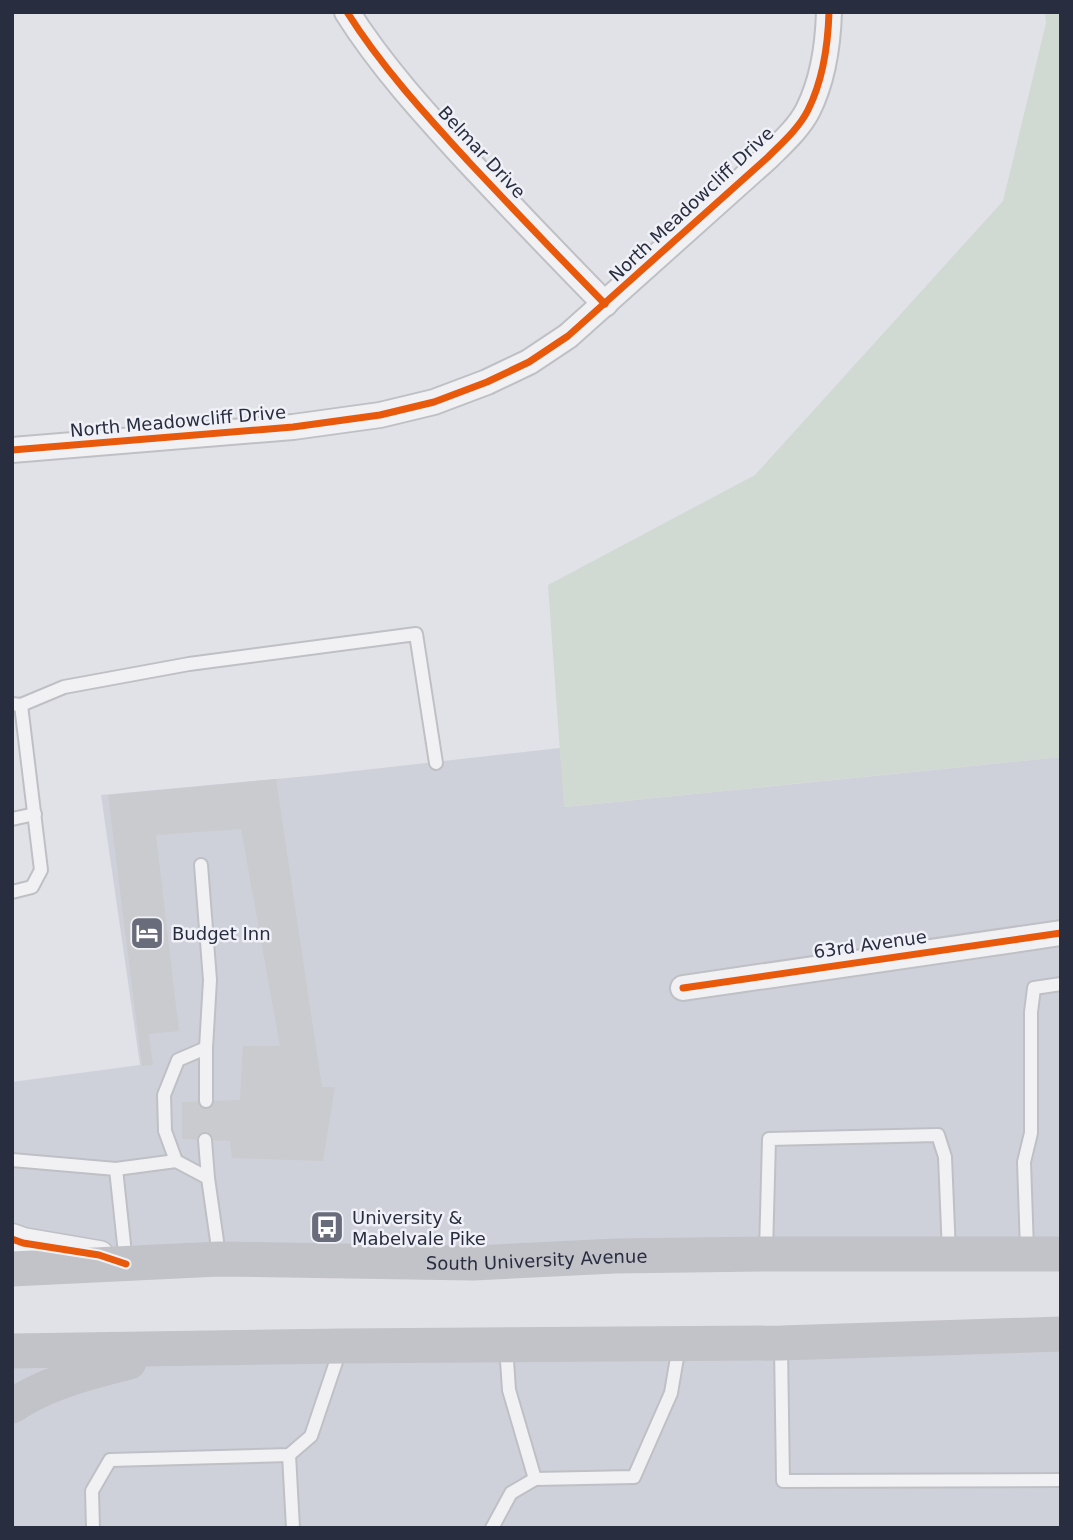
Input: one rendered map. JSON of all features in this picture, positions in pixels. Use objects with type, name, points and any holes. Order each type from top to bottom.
[{"type":"main road","name":"South University Avenue","points":[[12,1269],[219,1259],[473,1263],[615,1256],[1044,1255]]},
{"type":"main road","points":[[12,1351],[781,1343],[1061,1334]]},
{"type":"main road","points":[[12,1406],[30,1394],[60,1381],[178,1348]]},
{"type":"street","name":"Belmar Drive","points":[[347,12],[424,114],[605,304]]},
{"type":"street","name":"North Meadowcliff Drive","points":[[12,450],[293,427],[391,413],[434,402],[487,382],[529,362],[568,337],[768,157],[795,128],[807,111],[821,75],[828,37],[829,12]]},
{"type":"street","name":"63rd Avenue","points":[[683,988],[1061,933]]},
{"type":"street","points":[[12,1239],[99,1255],[127,1264]]},
{"type":"lane","points":[[12,892],[33,887],[41,870],[35,814],[17,705],[64,687],[189,664],[416,634],[436,763]]},
{"type":"lane","points":[[12,819],[35,814]]},
{"type":"lane","points":[[201,865],[210,980],[206,1101]]},
{"type":"lane","points":[[1044,1255],[1024,1162],[1031,1133],[1031,1012],[1034,988],[1061,984]]},
{"type":"lane","points":[[176,1161],[165,1131],[164,1095],[178,1060],[206,1048]]},
{"type":"lane","points":[[766,1254],[769,1139],[938,1135],[945,1157],[950,1254]]},
{"type":"lane","points":[[205,1140],[219,1259]]},
{"type":"lane","points":[[12,1160],[116,1169],[176,1161],[208,1178]]},
{"type":"lane","points":[[116,1169],[127,1264]]},
{"type":"lane","points":[[492,1528],[511,1493],[535,1479],[634,1477],[671,1393],[680,1343]]},
{"type":"lane","points":[[781,1343],[783,1481],[1061,1480]]},
{"type":"lane","points":[[506,1345],[509,1390],[535,1479]]},
{"type":"lane","points":[[93,1528],[92,1491],[110,1460],[289,1455],[311,1436],[341,1346]]},
{"type":"lane","points":[[289,1455],[293,1528]]},
{"type":"shaded area","points":[[1045,12],[1061,12],[1061,757],[564,807],[548,585],[755,475],[1003,201],[1046,23]]},
{"type":"shaded area","points":[[560,748],[565,807],[1061,757],[1061,1257],[12,1271],[12,1082],[140,1065],[101,795],[319,775]]},
{"type":"shaded area","points":[[1061,1342],[1061,1528],[12,1528],[12,1352]]},
{"type":"building","name":"Budget Inn","points":[[276,779],[322,1087],[335,1087],[323,1161],[232,1158],[230,1141],[182,1139],[182,1102],[240,1100],[243,1046],[280,1046],[241,829],[156,835],[179,1031],[149,1034],[153,1065],[142,1066],[108,795]]},
{"type":"cycle path","points":[[347,12],[374,51],[420,107],[605,304]]},
{"type":"cycle path","points":[[12,450],[293,427],[380,415],[434,402],[487,382],[529,362],[568,336],[768,157],[795,129],[808,110],[821,75],[829,12]]},
{"type":"cycle path","points":[[683,988],[1061,933]]},
{"type":"cycle path","points":[[12,1239],[99,1255],[126,1264]]},
{"type":"place","name":"Budget Inn","points":[[147,933]]},
{"type":"place","name":"University & Mabelvale Pike","points":[[327,1227]]}]
